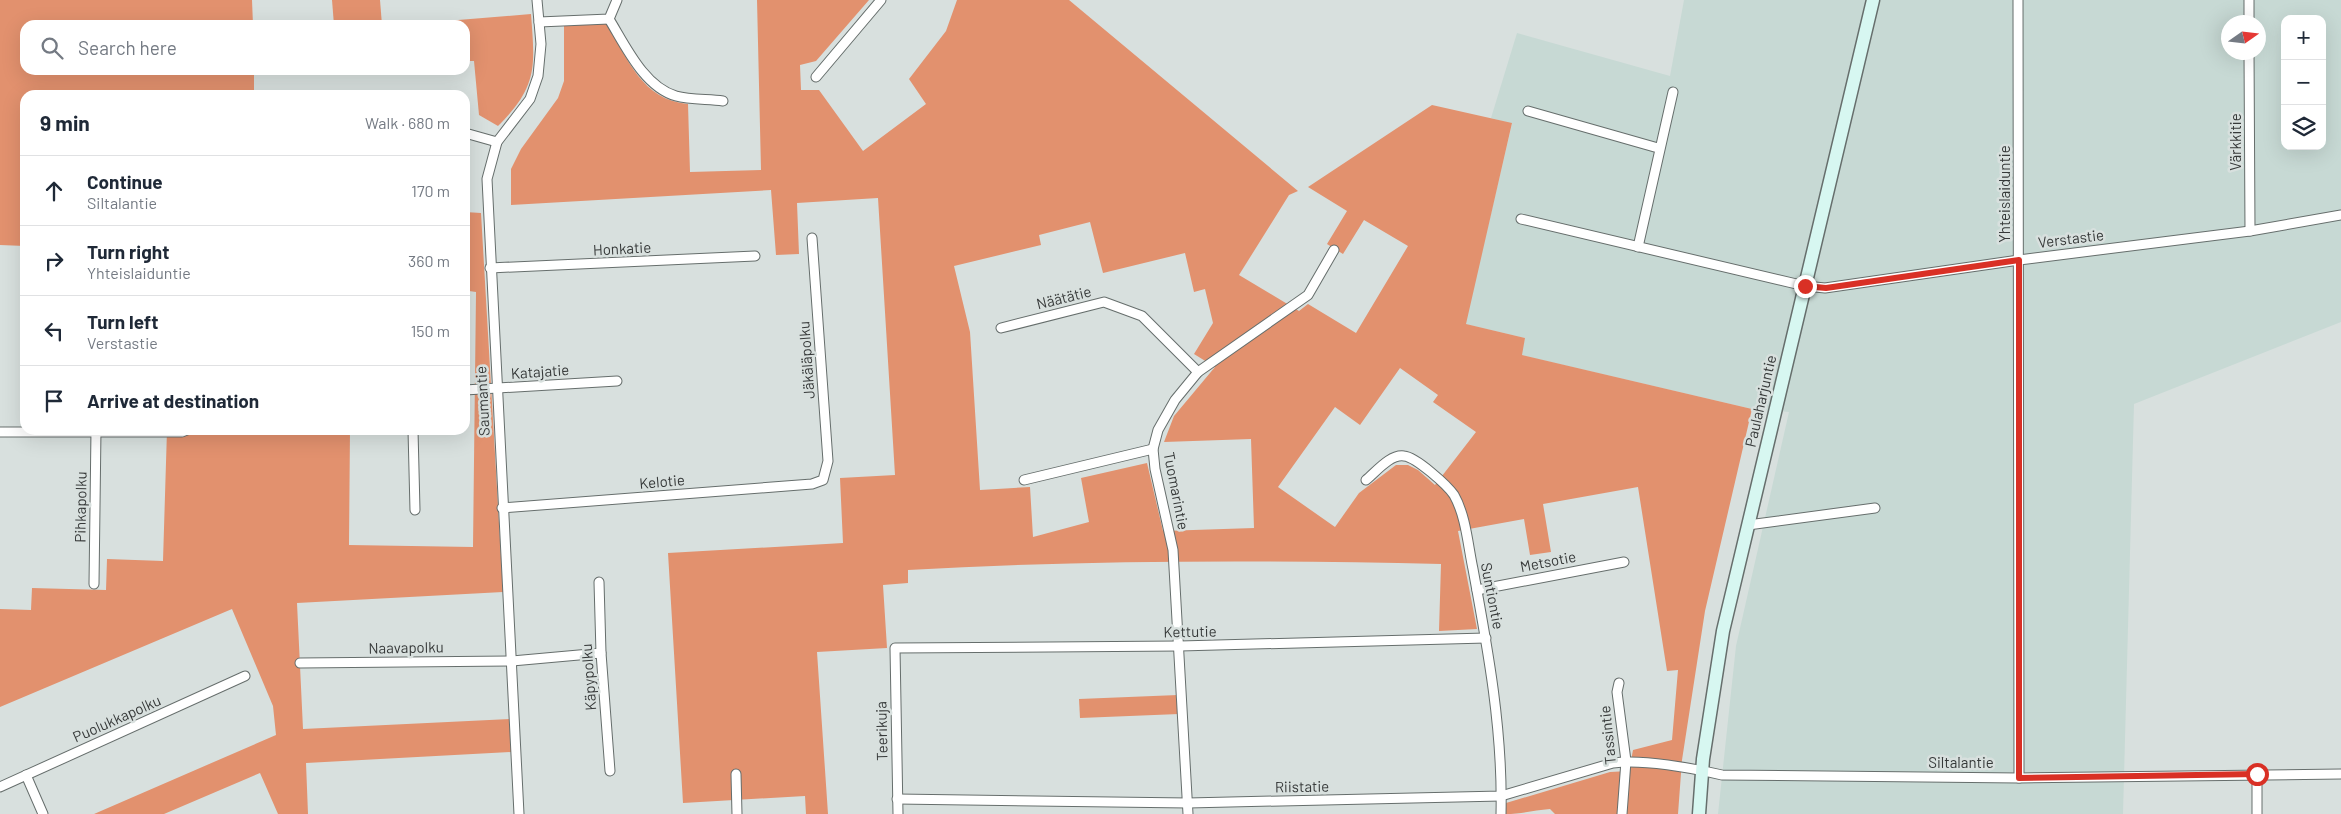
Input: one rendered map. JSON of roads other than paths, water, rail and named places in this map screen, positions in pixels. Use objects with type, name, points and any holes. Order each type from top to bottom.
[{"type":"main road","name":"Paulaharjuntie","points":[[1699,814],[1702,770],[1723,631],[1874,0]]},
{"type":"street","name":"Saumantie","points":[[519,814],[486,179],[497,142],[530,99],[538,76],[541,44],[537,0]]},
{"type":"street","points":[[609,19],[617,0]]},
{"type":"street","points":[[816,77],[881,0]]},
{"type":"street","name":"Yhteislaiduntie","points":[[2018,0],[2019,778]]},
{"type":"street","points":[[2249,0],[2249,15]]},
{"type":"street","points":[[539,22],[609,19]]},
{"type":"street","points":[[609,19],[633,58],[655,85],[676,96],[723,101]]},
{"type":"street","name":"Värkkitie","points":[[2250,60],[2250,231]]},
{"type":"street","points":[[1638,247],[1658,148],[1673,92]]},
{"type":"street","points":[[1528,111],[1658,148]]},
{"type":"street","points":[[470,134],[497,142]]},
{"type":"street","name":"Verstastie","points":[[1521,219],[1805,286],[1826,288],[2019,260],[2250,231],[2341,215]]},
{"type":"street","name":"Jäkäläpolku","points":[[812,238],[828,461],[823,480]]},
{"type":"street","name":"Tuomarintie","points":[[1188,814],[1180,646],[1173,550],[1155,469],[1153,449],[1158,430],[1175,400],[1198,372],[1308,295],[1334,250]]},
{"type":"street","name":"Honkatie","points":[[490,268],[755,256]]},
{"type":"street","name":"Näätätie","points":[[1001,328],[1104,302],[1142,316],[1198,372]]},
{"type":"street","name":"Katajatie","points":[[470,390],[496,390],[617,381]]},
{"type":"street","points":[[0,432],[20,432]]},
{"type":"street","name":"Pihkapolku","points":[[94,584],[96,435]]},
{"type":"street","points":[[413,435],[415,510]]},
{"type":"street","points":[[1024,480],[1153,449]]},
{"type":"street","name":"Suntiontie","points":[[1366,480],[1393,458],[1404,456],[1416,461],[1445,485],[1454,496],[1463,521],[1486,638],[1498,724],[1501,814]]},
{"type":"street","name":"Kelotie","points":[[502,508],[812,484],[823,480]]},
{"type":"street","points":[[1748,525],[1875,508]]},
{"type":"street","name":"Metsotie","points":[[1476,590],[1624,562]]},
{"type":"street","name":"Käpypolku","points":[[599,582],[600,653],[610,771]]},
{"type":"street","name":"Kettutie","points":[[895,648],[1180,646],[1486,638]]},
{"type":"street","name":"Teerikuja","points":[[895,648],[898,814]]},
{"type":"street","name":"Naavapolku","points":[[300,662],[512,660],[600,653]]},
{"type":"street","name":"Puolukkapolku","points":[[0,787],[245,676]]},
{"type":"street","name":"Tassintie","points":[[1619,683],[1617,692],[1626,761],[1622,814]]},
{"type":"street","name":"Riistatie","points":[[897,799],[1188,803],[1501,796],[1613,763],[1626,761],[1702,770]]},
{"type":"street","name":"Siltalantie","points":[[1702,770],[1722,776],[2019,778],[2341,774]]},
{"type":"street","points":[[736,774],[737,814]]},
{"type":"street","points":[[2257,774],[2257,814]]},
{"type":"street","points":[[26,775],[43,814]]}]
